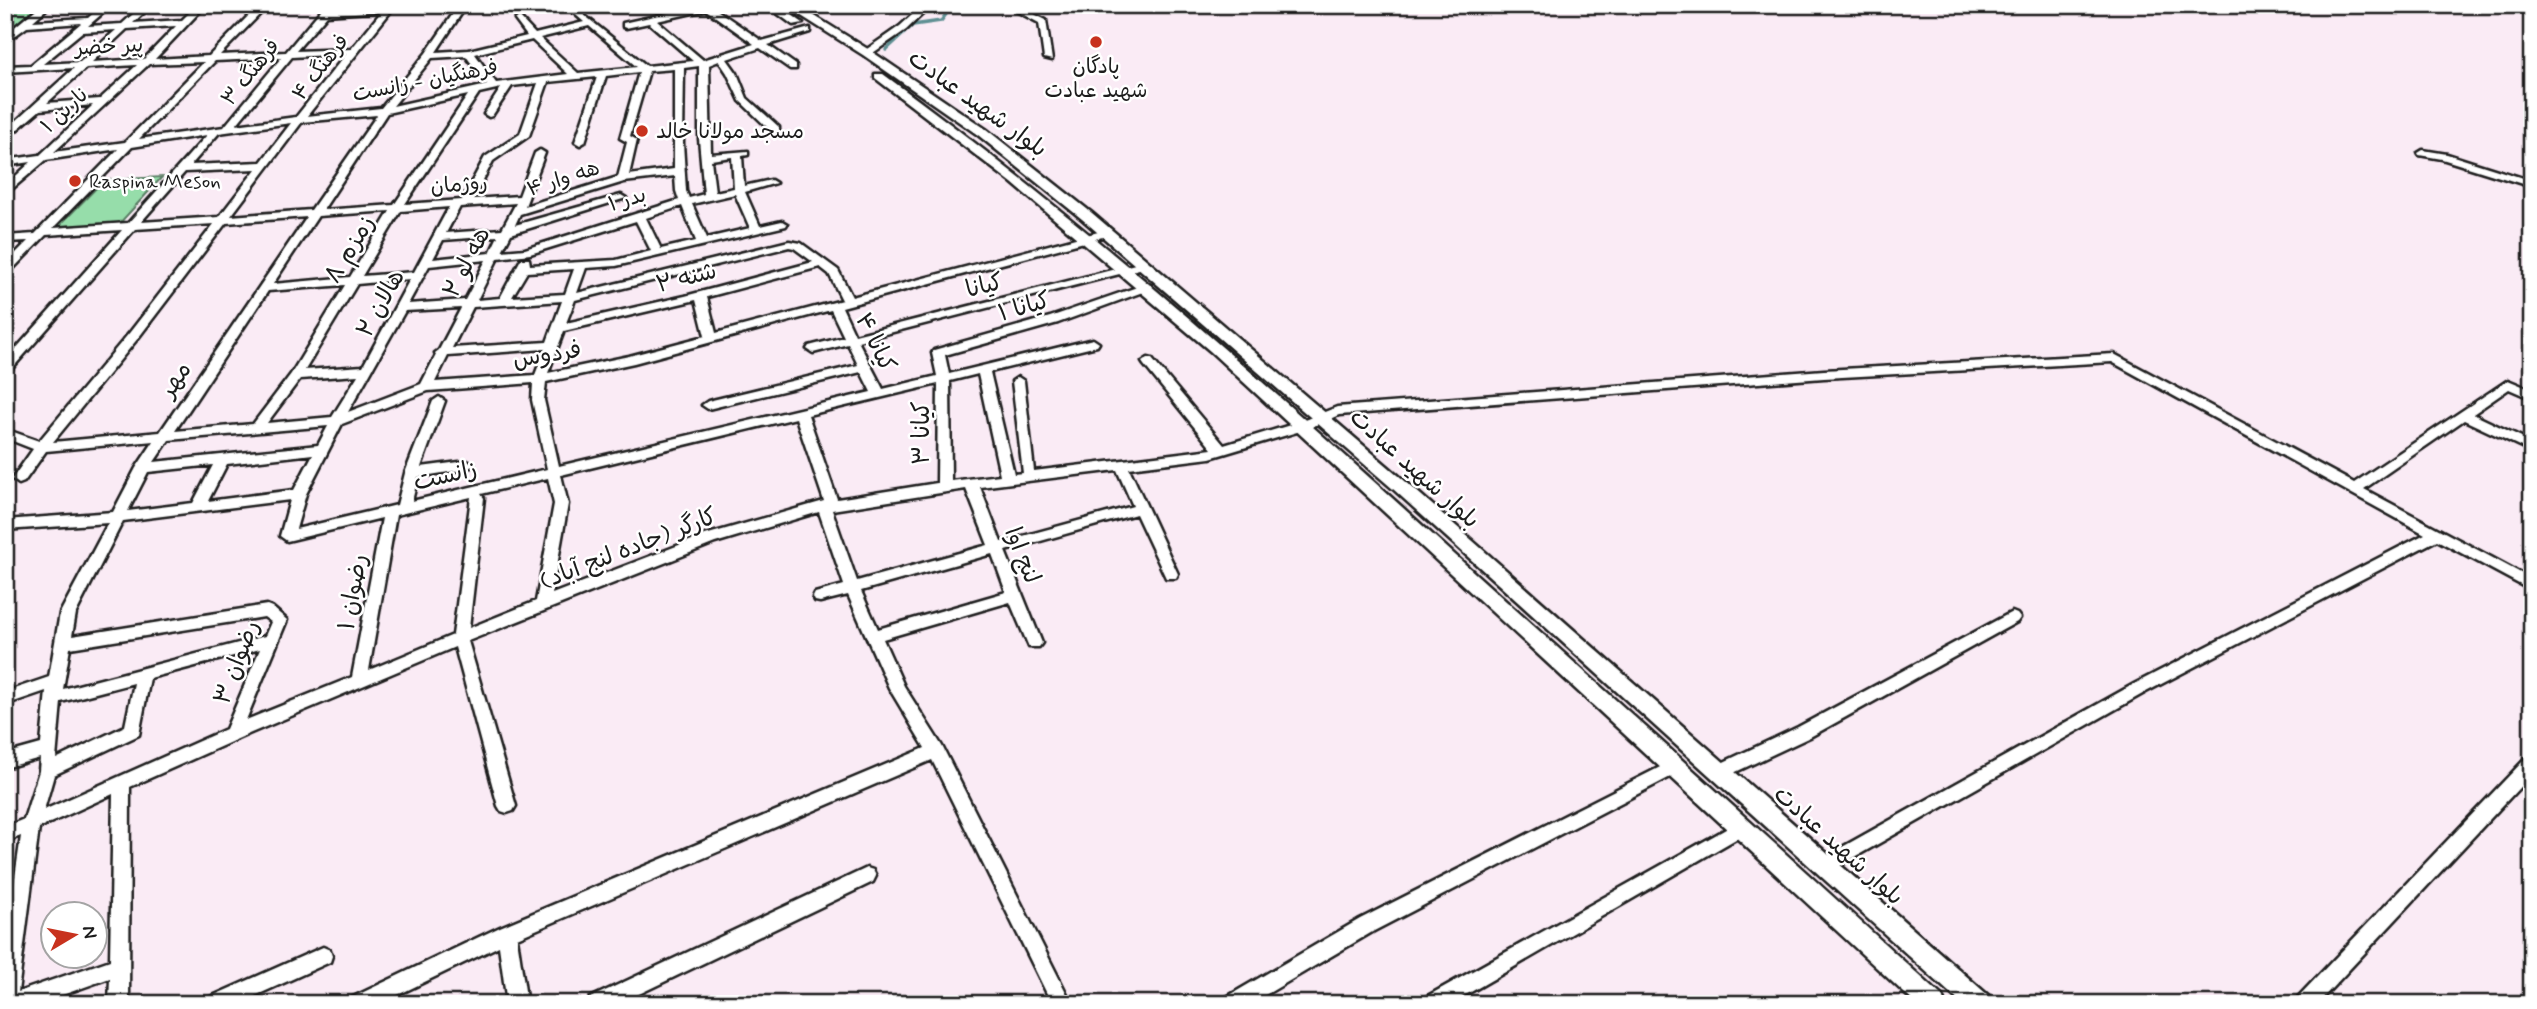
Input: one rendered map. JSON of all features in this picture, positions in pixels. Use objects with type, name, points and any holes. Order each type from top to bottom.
[{"type":"main road","name":"بلوار شهید عبادت","points":[[771,5],[973,135],[1088,239],[1135,267],[1321,418],[1980,1004]]},
{"type":"main road","name":"بلوار شهید عبادت","points":[[789,5],[867,53],[1106,233],[1135,267],[1147,287],[1676,766],[1933,1004]]},
{"type":"street","points":[[5,40],[47,5]]},
{"type":"street","points":[[33,68],[108,5]]},
{"type":"street","points":[[5,137],[148,5]]},
{"type":"street","name":"نارین ۱","points":[[5,191],[146,62],[202,5]]},
{"type":"street","points":[[5,271],[215,59],[263,6],[296,5]]},
{"type":"street","name":"مهر","points":[[9,1004],[31,824],[47,771],[53,698],[68,613],[143,468],[384,111],[429,55],[463,5]]},
{"type":"street","points":[[867,53],[903,28],[928,5]]},
{"type":"street","points":[[1009,5],[1043,22],[1049,58]]},
{"type":"street","points":[[1031,16],[1036,5]]},
{"type":"street","points":[[625,25],[712,6],[760,45],[793,67]]},
{"type":"street","points":[[327,9],[391,7]]},
{"type":"street","name":"فرهنگ ۴","points":[[19,479],[41,447],[150,315],[220,220],[391,7]]},
{"type":"street","name":"فرهنگ ۳","points":[[5,369],[327,9]]},
{"type":"street","points":[[573,9],[645,69],[625,138],[632,140],[623,179]]},
{"type":"street","points":[[24,24],[92,20]]},
{"type":"street","points":[[519,20],[533,37],[575,75]]},
{"type":"street","points":[[650,20],[702,63],[704,139],[710,197]]},
{"type":"street","points":[[81,29],[183,23]]},
{"type":"street","points":[[429,55],[469,53],[588,24]]},
{"type":"street","name":"فرهنگیان - زانست","points":[[5,163],[302,119],[384,111],[509,83],[702,63],[807,30]]},
{"type":"street","name":"پیر خضر","points":[[10,69],[356,51]]},
{"type":"street","points":[[469,53],[493,86]]},
{"type":"street","points":[[721,57],[732,73],[743,99],[775,129]]},
{"type":"street","points":[[680,66],[679,172],[684,202],[703,243]]},
{"type":"street","points":[[5,77],[10,69]]},
{"type":"street","points":[[580,142],[604,72]]},
{"type":"street","name":"هالان ۲","points":[[338,421],[438,237],[489,159],[523,136],[544,79]]},
{"type":"street","points":[[489,114],[509,83]]},
{"type":"street","name":"زمزم ۸","points":[[256,429],[296,375],[398,207],[475,90]]},
{"type":"street","points":[[38,107],[100,102]]},
{"type":"street","points":[[5,127],[18,126]]},
{"type":"street","points":[[678,143],[704,139]]},
{"type":"street","name":"هه لو ۲","points":[[426,387],[523,199],[540,153]]},
{"type":"street","points":[[707,157],[740,153],[739,190],[756,230]]},
{"type":"street","points":[[2423,153],[2443,156],[2532,184]]},
{"type":"street","points":[[182,169],[265,165]]},
{"type":"street","name":"هه وار ۴","points":[[514,214],[623,179],[679,172]]},
{"type":"street","name":"بدر ۱","points":[[426,263],[526,252],[684,202],[771,183]]},
{"type":"street","points":[[438,237],[504,232],[621,198]]},
{"type":"street","name":"روژمان","points":[[314,214],[523,199]]},
{"type":"street","points":[[5,239],[131,226],[314,214]]},
{"type":"street","points":[[639,215],[658,254]]},
{"type":"street","points":[[523,269],[616,264],[782,224]]},
{"type":"street","name":"فردوس","points":[[5,433],[41,447],[338,421],[426,387],[540,379],[712,339],[1106,233]]},
{"type":"street","points":[[402,307],[567,298],[645,282],[789,244],[797,245],[834,272],[849,303]]},
{"type":"street","points":[[504,301],[523,269],[526,252]]},
{"type":"street","name":"شنه ۲","points":[[560,328],[650,308],[823,263]]},
{"type":"street","points":[[543,604],[561,503],[538,400],[540,379],[581,265]]},
{"type":"street","name":"کیانا","points":[[813,349],[1135,267]]},
{"type":"street","points":[[263,288],[419,275]]},
{"type":"street","points":[[645,282],[650,308]]},
{"type":"street","name":"کیانا ۱","points":[[944,379],[938,353],[1054,320],[1147,287]]},
{"type":"street","points":[[700,295],[712,339]]},
{"type":"street","name":"کیانا ۴","points":[[835,306],[879,395]]},
{"type":"street","name":"زانست","points":[[299,494],[287,536],[556,474],[1093,343]]},
{"type":"street","points":[[442,353],[553,345]]},
{"type":"street","name":"کارگر (جاده لنج آباد)","points":[[5,835],[359,680],[710,539],[828,506],[971,483],[1122,467],[1221,451],[1302,426],[1338,411],[1824,374],[2114,358],[2532,586]]},
{"type":"street","points":[[1148,362],[1221,451]]},
{"type":"street","points":[[708,405],[865,367]]},
{"type":"street","points":[[983,369],[1008,478]]},
{"type":"street","points":[[296,375],[367,370]]},
{"type":"street","name":"کیانا ۳","points":[[944,379],[944,487]]},
{"type":"street","points":[[1018,381],[1028,470]]},
{"type":"street","points":[[2354,489],[2508,384],[2532,395]]},
{"type":"street","name":"رضوان ۱","points":[[359,680],[396,510],[439,401]]},
{"type":"street","points":[[2463,414],[2532,448]]},
{"type":"street","points":[[802,415],[852,588],[898,688],[936,751],[1062,1004]]},
{"type":"street","points":[[5,525],[118,517],[299,494],[338,421]]},
{"type":"street","points":[[143,468],[322,449]]},
{"type":"street","points":[[198,506],[222,460]]},
{"type":"street","points":[[412,473],[467,465]]},
{"type":"street","points":[[1122,467],[1171,574]]},
{"type":"street","name":"لنج اوا","points":[[971,483],[1034,643]]},
{"type":"street","points":[[477,498],[460,639],[507,806]]},
{"type":"street","points":[[820,597],[1141,509]]},
{"type":"street","points":[[1825,866],[2140,688],[2437,534]]},
{"type":"street","points":[[874,636],[1015,595]]},
{"type":"street","name":"رضوان ۳","points":[[63,643],[267,611],[279,620],[233,733]]},
{"type":"street","points":[[1719,772],[1804,732],[2011,618]]},
{"type":"street","points":[[53,698],[270,640]]},
{"type":"street","points":[[47,771],[133,730],[143,674]]},
{"type":"street","points":[[5,699],[56,681]]},
{"type":"street","points":[[5,761],[49,748]]},
{"type":"street","points":[[358,1004],[507,933],[936,751]]},
{"type":"street","points":[[2304,1004],[2532,763]]},
{"type":"street","points":[[1232,1004],[1367,925],[1676,766]]},
{"type":"street","points":[[118,1004],[122,783]]},
{"type":"street","points":[[1432,1004],[1742,827]]},
{"type":"street","points":[[597,1004],[867,876]]},
{"type":"street","points":[[507,933],[517,1004]]},
{"type":"street","points":[[215,1004],[323,956]]},
{"type":"street","points":[[9,1004],[119,966]]},
{"type":"green space","points":[[5,5],[43,5],[18,26],[5,26]]},
{"type":"green space","points":[[162,177],[118,225],[57,228],[104,180]]},
{"type":"waterway","points":[[886,50],[913,25],[941,21],[950,9],[969,5]]},
{"type":"waterway","points":[[985,5],[1003,6]]},
{"type":"place","name":"پادگان شهید عبادت","points":[[1096,42]]},
{"type":"place","name":"مسجد مولانا خالد","points":[[642,131]]},
{"type":"place","name":"Raspina Meson","points":[[75,181]]}]
